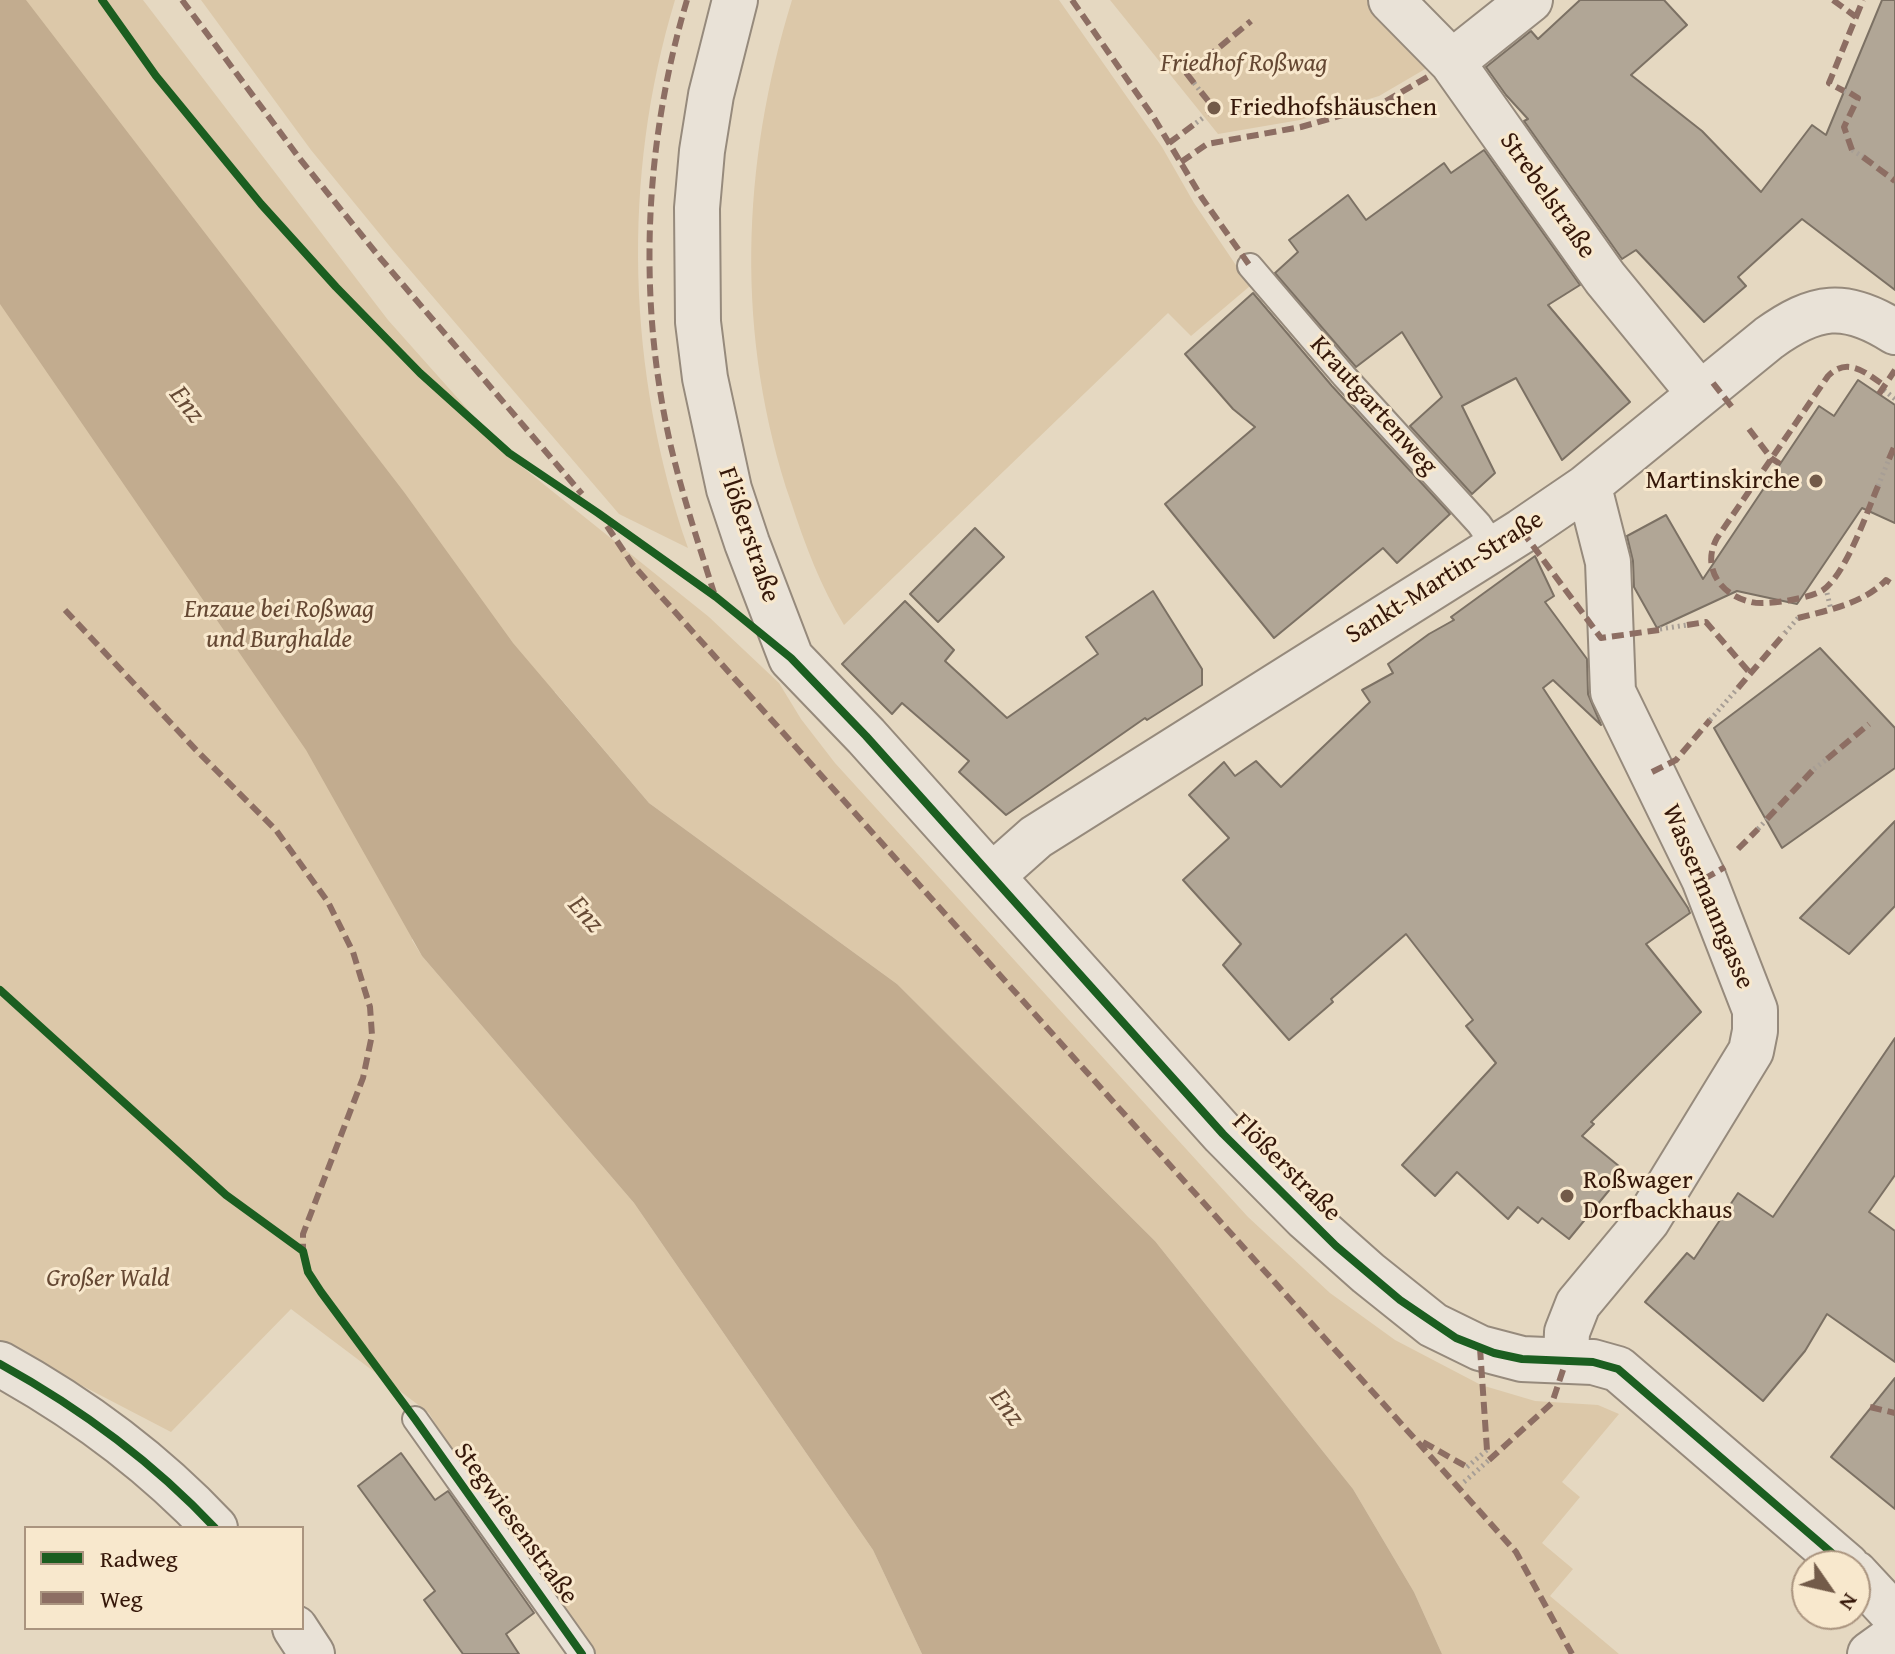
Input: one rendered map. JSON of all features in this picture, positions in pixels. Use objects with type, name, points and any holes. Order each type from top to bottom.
[{"type":"street","name":"Flößerstraße","points":[[735,0],[714,81],[702,151],[696,265],[698,322],[705,378],[729,489],[791,658],[866,736],[1223,1134],[1305,1217],[1368,1273],[1433,1325],[1456,1338],[1508,1356],[1537,1361],[1606,1364],[1629,1376],[1829,1550]]},
{"type":"street","name":"Strebelstraße","points":[[1391,0],[1452,62],[1605,278],[1700,394]]},
{"type":"street","points":[[1452,62],[1530,0]]},
{"type":"street","name":"Sankt-Martin-Straße","points":[[992,876],[1036,837],[1585,488],[1769,338],[1810,313],[1843,310],[1870,318],[1895,332]]},
{"type":"street","name":"Wassermanngasse","points":[[1566,1361],[1567,1332],[1578,1304],[1647,1221],[1751,1051],[1755,1031],[1755,1010],[1704,879],[1613,692],[1608,562],[1592,499],[1585,488]]},
{"type":"street","points":[[0,1364],[79,1411],[126,1445],[213,1526]]},
{"type":"street","points":[[1871,1590],[1895,1616]]},
{"type":"street","points":[[296,1630],[312,1654]]},
{"type":"street","points":[[1870,1654],[1895,1636]]},
{"type":"lane","name":"Krautgartenweg","points":[[1250,266],[1344,376],[1479,524],[1495,547]]},
{"type":"lane","name":"Stegwiesenstraße","points":[[415,1419],[582,1654]]},
{"type":"path","points":[[1194,83],[1201,92]]},
{"type":"path","points":[[1196,123],[1204,117]]},
{"type":"path","points":[[1852,150],[1863,157]]},
{"type":"path","points":[[1884,390],[1895,399]]},
{"type":"path","points":[[1878,486],[1889,459]]},
{"type":"path","points":[[1827,593],[1831,610]]},
{"type":"path","points":[[1785,633],[1798,618]]},
{"type":"path","points":[[1659,630],[1687,625]]},
{"type":"path","points":[[1710,720],[1738,688]]},
{"type":"path","points":[[1814,769],[1827,759]]},
{"type":"path","points":[[1758,829],[1767,819]]},
{"type":"path","points":[[1467,1467],[1487,1450]]},
{"type":"path","points":[[1464,1482],[1489,1460]]},
{"type":"green space","points":[[0,0],[143,0],[388,320],[511,458],[709,617],[779,683],[801,719],[835,763],[1248,1217],[1330,1293],[1395,1340],[1481,1385],[1535,1401],[1598,1405],[1619,1414],[1562,1482],[1580,1497],[1542,1543],[1573,1569],[1550,1596],[1619,1654],[1442,1654],[1414,1592],[1353,1489],[1155,1241],[897,984],[649,803],[555,692],[412,940],[422,956],[634,1203],[873,1550],[922,1654],[570,1654],[429,1413],[291,1309],[171,1432],[0,1343]]},
{"type":"green space","points":[[201,0],[675,0],[658,67],[646,136],[639,205],[638,275],[643,344],[653,413],[668,481],[688,548],[619,514],[311,150]]},
{"type":"green space","points":[[792,0],[1059,0],[1162,147],[1194,203],[1250,286],[1191,336],[1168,313],[844,625],[814,565],[791,502],[773,440],[760,377],[753,314],[751,251],[762,125]]},
{"type":"green space","name":"Friedhof Roßwag","points":[[1110,0],[1368,0],[1432,65],[1379,96],[1300,120],[1218,134]]},
{"type":"water","name":"Enz","points":[[0,0],[26,0],[404,492],[513,643],[649,803],[897,984],[1155,1241],[1353,1489],[1414,1592],[1442,1654],[922,1654],[873,1550],[634,1203],[422,956],[306,750],[0,304]]},
{"type":"building","points":[[1580,0],[1664,0],[1687,25],[1631,75],[1702,131],[1761,192],[1812,125],[1826,135],[1882,0],[1895,0],[1895,290],[1802,219],[1738,277],[1746,286],[1704,322],[1636,250],[1622,259],[1524,121],[1528,119],[1486,67],[1531,31],[1538,39]]},
{"type":"building","points":[[1484,150],[1580,285],[1548,305],[1630,402],[1562,460],[1516,378],[1462,406],[1495,473],[1472,494],[1410,426],[1442,397],[1402,332],[1356,367],[1275,273],[1298,252],[1289,240],[1348,195],[1366,220],[1444,163],[1451,173]]},
{"type":"building","points":[[1253,293],[1332,386],[1450,514],[1397,563],[1383,548],[1274,638],[1165,504],[1255,427],[1233,409],[1185,354]]},
{"type":"building","points":[[1858,380],[1895,405],[1895,523],[1862,508],[1797,604],[1737,591],[1657,628],[1634,587],[1633,561],[1627,536],[1666,515],[1703,579],[1819,406],[1834,416]]},
{"type":"building","points":[[975,528],[1004,557],[938,622],[910,594]]},
{"type":"building","points":[[1535,556],[1554,596],[1545,602],[1587,659],[1588,694],[1601,725],[1553,680],[1543,688],[1688,908],[1690,913],[1646,944],[1701,1012],[1591,1122],[1594,1124],[1582,1136],[1625,1171],[1569,1239],[1542,1218],[1538,1223],[1518,1207],[1508,1219],[1457,1172],[1435,1196],[1402,1165],[1496,1063],[1466,1026],[1473,1020],[1406,934],[1289,1040],[1223,965],[1241,944],[1183,880],[1229,838],[1189,795],[1224,762],[1235,776],[1256,761],[1281,787],[1370,702],[1362,690],[1393,673],[1388,664],[1454,620],[1451,617]]},
{"type":"building","points":[[1153,591],[1202,669],[1202,685],[1147,720],[1145,718],[1006,815],[959,772],[969,761],[902,703],[892,714],[842,664],[905,601],[954,650],[945,661],[1007,718],[1098,654],[1086,637]]},
{"type":"building","points":[[1820,648],[1895,728],[1895,768],[1782,848],[1714,728]]},
{"type":"building","points":[[1895,821],[1895,906],[1849,954],[1800,918]]},
{"type":"building","points":[[1895,1038],[1895,1175],[1869,1212],[1895,1231],[1895,1362],[1827,1314],[1805,1351],[1763,1401],[1645,1302],[1687,1253],[1694,1259],[1738,1193],[1773,1217]]},
{"type":"building","points":[[1895,1378],[1895,1509],[1831,1457]]},
{"type":"building","points":[[401,1453],[435,1500],[448,1491],[534,1613],[506,1634],[519,1654],[463,1654],[424,1600],[435,1591],[358,1486]]},
{"type":"marked path","points":[[182,0],[300,159],[381,259],[582,494]]},
{"type":"marked path","points":[[687,0],[662,110],[654,166],[650,279],[653,335],[671,447],[714,593]]},
{"type":"marked path","points":[[1072,0],[1154,118],[1202,198],[1250,266]]},
{"type":"marked path","points":[[1833,0],[1856,17],[1829,83],[1844,91]]},
{"type":"marked path","points":[[1856,17],[1863,0]]},
{"type":"marked path","points":[[1194,83],[1187,74],[1251,21]]},
{"type":"marked path","points":[[1181,162],[1207,144],[1301,127],[1381,104],[1431,75]]},
{"type":"marked path","points":[[1201,92],[1214,108],[1204,117]]},
{"type":"marked path","points":[[1850,93],[1858,98],[1844,127],[1852,150]]},
{"type":"marked path","points":[[1169,143],[1196,123]]},
{"type":"marked path","points":[[1863,157],[1895,181]]},
{"type":"marked path","points":[[1878,486],[1848,557],[1823,590],[1799,598],[1758,603],[1730,593],[1716,578],[1711,559],[1717,538],[1828,376],[1835,370],[1850,367],[1885,386]]},
{"type":"marked path","points":[[1879,394],[1895,370]]},
{"type":"marked path","points":[[1713,383],[1735,411]]},
{"type":"marked path","points":[[1749,429],[1771,458],[1780,464]]},
{"type":"marked path","points":[[1889,459],[1895,445]]},
{"type":"marked path","points":[[607,526],[633,565],[1516,1552],[1572,1654]]},
{"type":"marked path","points":[[1522,531],[1601,638],[1659,630]]},
{"type":"marked path","points":[[1798,618],[1856,600],[1886,580],[1895,586]]},
{"type":"marked path","points":[[65,610],[276,830],[328,902],[353,952],[370,1007],[372,1035],[363,1078],[303,1234],[303,1251]]},
{"type":"marked path","points":[[1687,625],[1706,622],[1750,673]]},
{"type":"marked path","points":[[1738,688],[1785,633]]},
{"type":"marked path","points":[[1652,772],[1676,760],[1710,720]]},
{"type":"marked path","points":[[1827,759],[1869,724]]},
{"type":"marked path","points":[[1767,819],[1814,769]]},
{"type":"marked path","points":[[1738,849],[1758,829]]},
{"type":"marked path","points":[[1704,879],[1725,867]]},
{"type":"marked path","points":[[1480,1348],[1487,1450]]},
{"type":"marked path","points":[[1489,1460],[1552,1403],[1566,1361]]},
{"type":"marked path","points":[[1870,1407],[1895,1413]]},
{"type":"marked path","points":[[1423,1442],[1467,1467]]},
{"type":"cycle path","points":[[102,0],[156,76],[261,204],[420,373],[509,453],[716,597],[791,658],[866,736],[1223,1134],[1336,1246],[1400,1300],[1456,1338],[1494,1353],[1522,1359],[1593,1362],[1618,1369],[1828,1550]]},
{"type":"cycle path","points":[[0,990],[226,1195],[303,1251],[308,1272],[321,1292],[582,1654]]},
{"type":"cycle path","points":[[0,1364],[114,1437],[166,1480],[213,1526]]},
{"type":"place","name":"Friedhofshäuschen","points":[[1214,108]]},
{"type":"place","name":"Martinskirche","points":[[1816,481]]},
{"type":"place","name":"Roßwager Dorfbackhaus","points":[[1567,1196]]},
{"type":"park label","name":"Enzaue bei Roßwag und Burghalde","points":[[279,625]]},
{"type":"park label","name":"Großer Wald","points":[[108,1279]]}]
